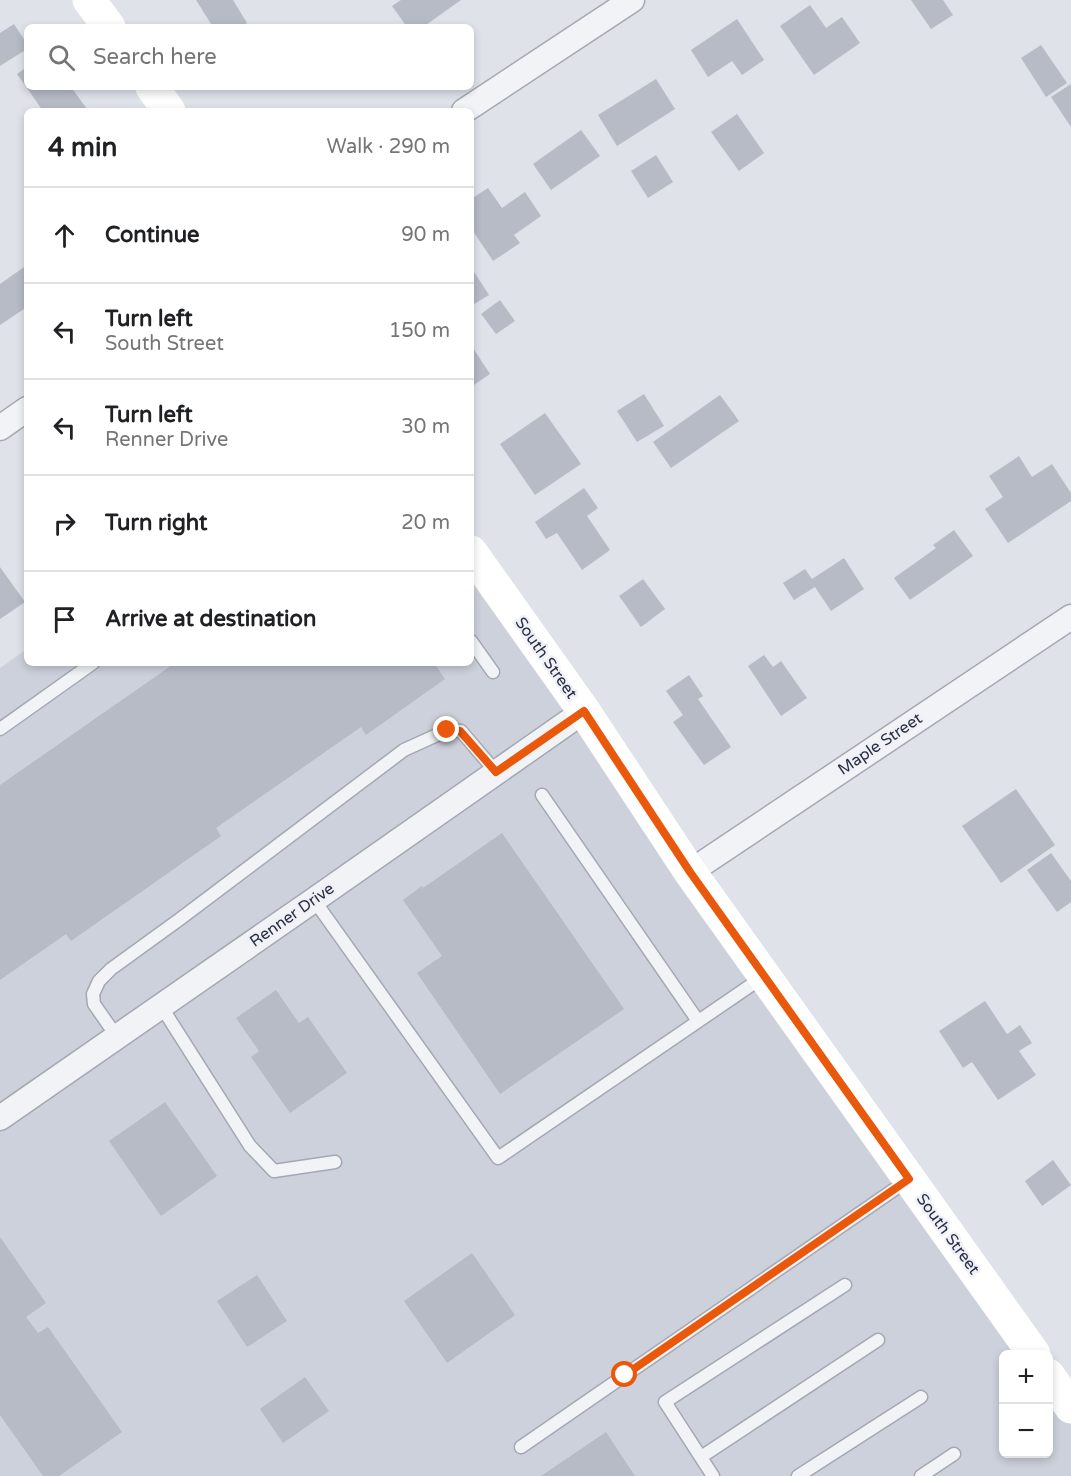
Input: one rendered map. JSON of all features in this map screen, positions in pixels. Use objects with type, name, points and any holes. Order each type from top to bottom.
[{"type":"street","points":[[89,0],[107,24]]},
{"type":"street","points":[[469,108],[632,0]]},
{"type":"street","points":[[154,90],[167,108]]},
{"type":"street","points":[[0,428],[24,411]]},
{"type":"street","name":"South Street","points":[[474,556],[584,711],[690,872],[1031,1350]]},
{"type":"street","name":"Maple Street","points":[[690,872],[1071,616]]},
{"type":"street","name":"Renner Drive","points":[[0,1118],[584,711]]},
{"type":"street","points":[[1053,1382],[1071,1407]]},
{"type":"lane","points":[[474,644],[493,672]]},
{"type":"lane","points":[[0,729],[89,666]]},
{"type":"lane","points":[[117,1037],[94,1004],[93,994],[99,981],[111,969],[405,750],[447,730],[460,731],[496,772]]},
{"type":"lane","points":[[542,795],[698,1021]]},
{"type":"lane","points":[[314,900],[498,1158],[764,976]]},
{"type":"lane","points":[[161,1006],[250,1146],[274,1171],[335,1162]]},
{"type":"lane","points":[[521,1447],[909,1179]]},
{"type":"lane","points":[[713,1476],[665,1402],[845,1285]]},
{"type":"lane","points":[[701,1457],[878,1340]]},
{"type":"lane","points":[[798,1476],[921,1397]]},
{"type":"lane","points":[[921,1476],[954,1454]]},
{"type":"shaded area","points":[[474,568],[1025,1350],[999,1350],[999,1458],[1053,1458],[1053,1390],[1071,1416],[1071,1476],[0,1476],[0,668],[24,651],[24,666],[474,666]]},
{"type":"building","points":[[196,0],[233,0],[247,23],[245,24],[211,24]]},
{"type":"building","points":[[401,0],[461,0],[427,24],[405,24],[392,6]]},
{"type":"building","points":[[911,0],[943,0],[953,15],[931,29]]},
{"type":"building","points":[[810,5],[826,28],[842,17],[860,43],[814,75],[780,26]]},
{"type":"building","points":[[737,19],[764,60],[742,75],[732,61],[708,77],[691,50]]},
{"type":"building","points":[[14,24],[24,39],[24,51],[0,66],[0,33]]},
{"type":"building","points":[[1041,45],[1067,83],[1046,97],[1021,58]]},
{"type":"building","points":[[24,69],[24,84],[17,74]]},
{"type":"building","points":[[656,79],[675,109],[617,146],[598,115]]},
{"type":"building","points":[[1071,84],[1071,127],[1051,97]]},
{"type":"building","points":[[28,90],[73,90],[86,108],[41,108]]},
{"type":"building","points":[[737,114],[764,153],[739,171],[711,132]]},
{"type":"building","points":[[581,130],[600,156],[551,190],[533,164]]},
{"type":"building","points":[[656,155],[673,182],[648,198],[631,171]]},
{"type":"building","points":[[488,188],[502,208],[525,192],[541,216],[514,235],[520,243],[493,261],[474,232],[474,197]]},
{"type":"building","points":[[24,267],[24,309],[0,325],[0,284]]},
{"type":"building","points":[[474,272],[489,295],[474,304]]},
{"type":"building","points":[[500,300],[515,321],[496,334],[481,314]]},
{"type":"building","points":[[474,350],[490,374],[474,385]]},
{"type":"building","points":[[644,394],[664,426],[637,442],[617,411]]},
{"type":"building","points":[[720,395],[739,421],[671,468],[653,442]]},
{"type":"building","points":[[545,413],[581,464],[535,495],[500,444]]},
{"type":"building","points":[[1019,456],[1032,477],[1052,464],[1071,493],[1071,501],[1008,543],[985,509],[1003,497],[989,476]]},
{"type":"building","points":[[584,488],[598,508],[587,516],[610,550],[582,570],[557,533],[546,539],[535,522]]},
{"type":"building","points":[[954,530],[973,556],[910,600],[894,578],[936,548],[933,545]]},
{"type":"building","points":[[844,558],[864,589],[831,611],[815,587],[794,600],[783,583],[805,569],[812,579]]},
{"type":"building","points":[[0,567],[24,603],[0,619]]},
{"type":"building","points":[[643,579],[665,609],[641,627],[619,596]]},
{"type":"building","points":[[764,655],[773,667],[781,661],[807,698],[781,716],[748,666]]},
{"type":"building","points":[[171,666],[436,666],[445,679],[366,735],[361,727],[216,828],[221,836],[71,941],[66,934],[0,980],[0,785]]},
{"type":"building","points":[[689,675],[703,696],[698,699],[731,747],[704,765],[673,722],[683,715],[666,691]]},
{"type":"building","points":[[1016,789],[1055,845],[1001,883],[962,826]]},
{"type":"building","points":[[502,833],[624,1009],[500,1094],[417,973],[442,956],[403,900]]},
{"type":"building","points":[[1051,853],[1071,881],[1071,902],[1057,912],[1027,870]]},
{"type":"building","points":[[276,990],[299,1023],[308,1017],[347,1073],[290,1113],[251,1057],[259,1051],[236,1018]]},
{"type":"building","points":[[985,1001],[1007,1034],[1020,1025],[1032,1043],[1019,1051],[1036,1075],[998,1100],[972,1062],[963,1068],[939,1031]]},
{"type":"building","points":[[165,1102],[217,1176],[161,1216],[109,1141]]},
{"type":"building","points":[[1053,1160],[1071,1185],[1042,1206],[1025,1181]]},
{"type":"building","points":[[0,1237],[46,1303],[26,1317],[38,1333],[48,1327],[122,1432],[59,1476],[43,1476],[0,1415]]},
{"type":"building","points":[[472,1253],[515,1315],[447,1363],[404,1301]]},
{"type":"building","points":[[257,1275],[287,1321],[247,1347],[217,1301]]},
{"type":"building","points":[[305,1377],[329,1411],[283,1443],[260,1409]]},
{"type":"building","points":[[606,1432],[635,1476],[541,1476]]},
{"type":"route","points":[[447,730],[460,731],[496,772],[584,711],[690,872],[909,1179],[625,1375]]}]
